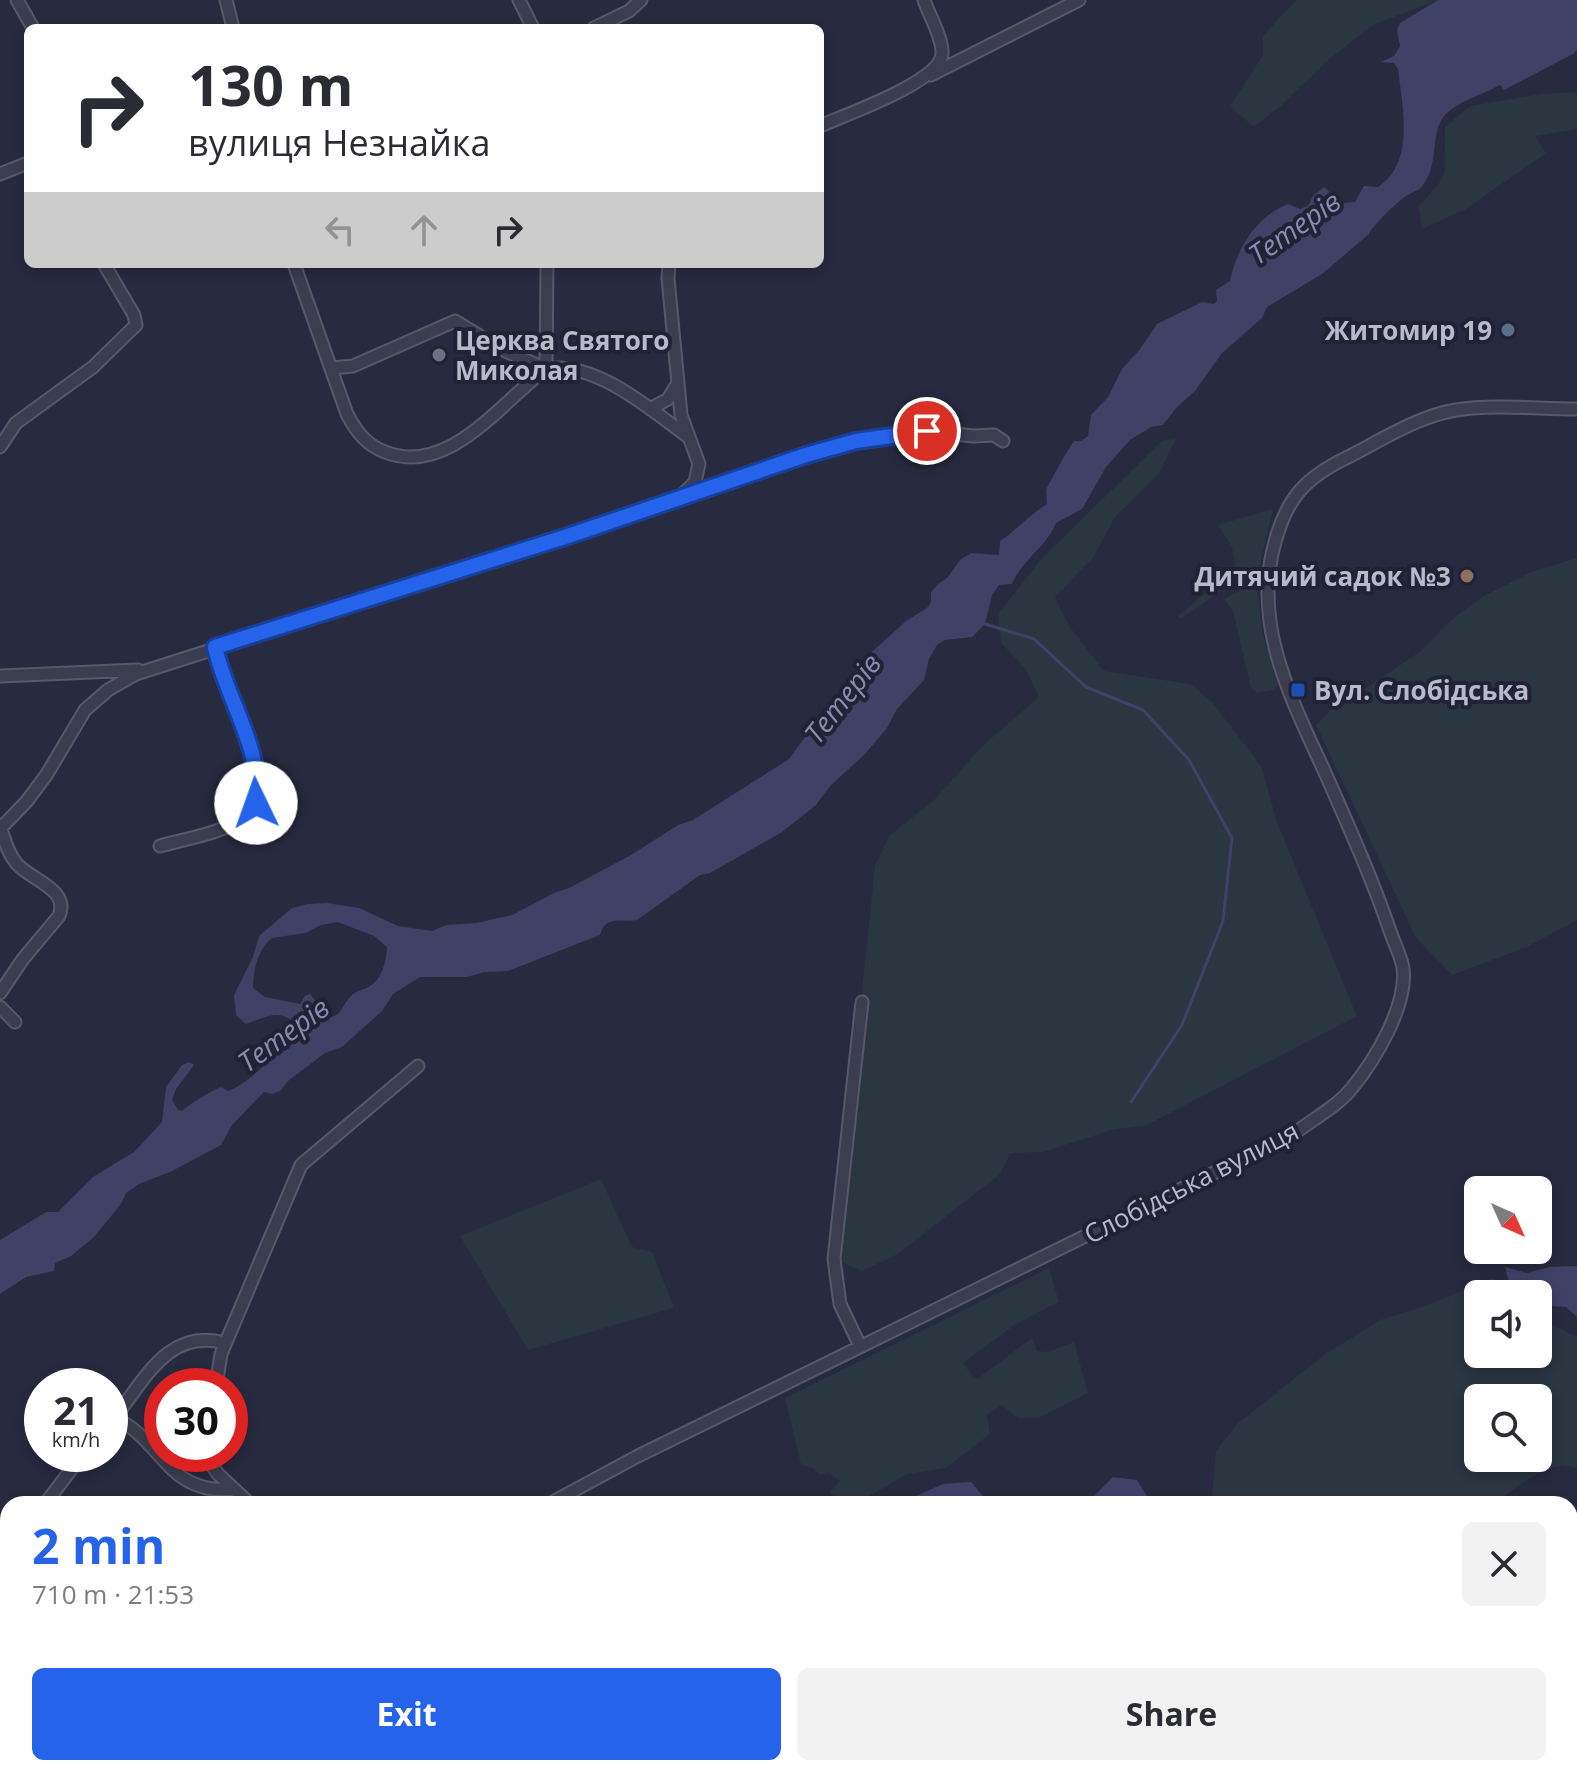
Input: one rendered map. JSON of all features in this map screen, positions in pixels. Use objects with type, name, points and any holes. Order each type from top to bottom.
[{"type":"street","points":[[17,0],[31,24]]},
{"type":"street","points":[[226,0],[232,24]]},
{"type":"street","points":[[519,0],[531,24]]},
{"type":"street","points":[[602,24],[629,11],[641,0]]},
{"type":"street","points":[[924,0],[950,66]]},
{"type":"street","points":[[824,124],[950,66],[1079,0]]},
{"type":"street","points":[[924,78],[940,61],[941,45]]},
{"type":"street","points":[[0,174],[24,165]]},
{"type":"street","points":[[0,447],[26,413],[80,377],[136,325],[134,315],[106,268]]},
{"type":"street","points":[[295,268],[347,414],[356,431],[378,449],[393,455],[412,457],[450,446],[468,435],[546,369],[561,366],[598,377],[687,436]]},
{"type":"street","points":[[546,369],[547,268]]},
{"type":"street","points":[[669,268],[681,415],[697,455],[699,473],[690,488],[679,497]]},
{"type":"street","points":[[332,368],[353,366],[455,321],[501,349],[546,369]]},
{"type":"street","points":[[650,409],[668,399],[678,383]]},
{"type":"street","name":"Слобідська вулиця","points":[[564,1496],[860,1346],[1295,1133],[1352,1089],[1389,1030],[1400,1001],[1403,969],[1374,883],[1281,672],[1269,629],[1267,582],[1280,524],[1291,501],[1310,480],[1332,465],[1405,429],[1455,410],[1488,407],[1576,410]]},
{"type":"street","points":[[0,993],[62,908],[60,899],[52,890],[16,863],[0,829],[47,774],[85,710],[108,690],[150,669],[215,647],[856,441],[927,431],[994,435],[1003,441]]},
{"type":"street","points":[[160,846],[228,826],[244,816],[256,803],[258,783],[254,762],[215,647]]},
{"type":"street","points":[[0,676],[150,669]]},
{"type":"street","points":[[860,1346],[840,1304],[834,1259],[862,1002]]},
{"type":"street","points":[[0,1007],[15,1022]]},
{"type":"street","points":[[220,1368],[225,1343],[301,1165],[418,1066]]},
{"type":"street","points":[[128,1400],[162,1357],[185,1342],[225,1343]]},
{"type":"street","points":[[128,1425],[147,1439],[170,1469],[199,1487],[218,1491],[234,1489]]},
{"type":"street","points":[[51,1496],[69,1472]]},
{"type":"street","points":[[219,1472],[241,1496]]},
{"type":"street","points":[[570,1496],[591,1481]]},
{"type":"shaded area","points":[[1296,0],[1438,0],[1373,25],[1326,62],[1254,127],[1230,106],[1263,55],[1263,36]]},
{"type":"shaded area","points":[[1577,92],[1577,129],[1535,136],[1546,153],[1466,209],[1422,229],[1418,206],[1438,185],[1445,171],[1445,127],[1467,108],[1476,105],[1541,94]]},
{"type":"shaded area","points":[[1176,439],[1160,472],[1115,517],[1093,558],[1055,597],[1069,626],[1104,671],[1191,684],[1213,703],[1261,766],[1277,822],[1357,1016],[1145,1126],[1115,1129],[1043,1152],[1011,1153],[999,1175],[898,1254],[862,1271],[834,1259],[875,866],[889,836],[935,799],[982,746],[1039,697],[1025,668],[1001,643],[998,614],[1043,557],[1162,441]]},
{"type":"shaded area","points":[[1273,509],[1258,573],[1221,591],[1180,619],[1178,616],[1235,567],[1232,547],[1218,525]]},
{"type":"shaded area","points":[[1577,558],[1577,920],[1529,946],[1452,975],[1416,938],[1316,725],[1342,698],[1369,686],[1421,651],[1451,620],[1482,597],[1531,572]]},
{"type":"shaded area","points":[[1247,586],[1258,592],[1262,631],[1278,685],[1273,690],[1257,693],[1251,688],[1233,611],[1224,599]]},
{"type":"shaded area","points":[[601,1179],[632,1247],[652,1252],[674,1308],[528,1350],[460,1236]]},
{"type":"shaded area","points":[[1049,1268],[1059,1302],[1016,1324],[963,1363],[976,1380],[1032,1338],[1037,1351],[1048,1352],[1074,1342],[1088,1393],[1038,1418],[1018,1418],[1002,1405],[987,1415],[990,1434],[946,1468],[907,1474],[869,1496],[833,1496],[830,1492],[839,1481],[829,1473],[819,1475],[813,1468],[801,1465],[785,1398]]},
{"type":"shaded area","points":[[1464,1290],[1464,1368],[1552,1368],[1553,1325],[1577,1337],[1577,1468],[1552,1468],[1552,1384],[1464,1384],[1464,1472],[1542,1472],[1505,1496],[1212,1496],[1216,1451],[1237,1424],[1324,1355],[1380,1320]]},
{"type":"water","name":"Тетерів","points":[[1438,0],[1577,0],[1577,50],[1504,90],[1500,85],[1450,110],[1440,122],[1431,167],[1421,187],[1399,201],[1369,234],[1322,274],[1267,307],[1262,318],[1222,353],[1195,391],[1163,425],[1151,427],[1130,440],[1106,467],[1082,509],[1056,523],[1012,584],[999,585],[992,595],[985,624],[972,637],[945,640],[937,645],[929,659],[924,680],[897,709],[887,728],[865,754],[830,786],[816,805],[782,832],[710,873],[700,875],[637,920],[610,922],[600,935],[508,971],[484,972],[467,977],[420,977],[393,994],[382,1011],[342,1047],[325,1053],[288,1081],[280,1091],[272,1094],[264,1092],[232,1125],[221,1145],[172,1171],[139,1184],[126,1193],[121,1204],[94,1237],[71,1256],[55,1263],[54,1271],[26,1277],[0,1294],[0,1240],[46,1212],[58,1212],[93,1177],[134,1152],[162,1122],[166,1087],[182,1065],[189,1062],[194,1065],[176,1089],[172,1100],[182,1111],[221,1087],[228,1091],[243,1083],[299,1037],[301,1034],[295,1025],[284,1016],[270,1016],[246,1024],[236,1015],[234,995],[253,957],[259,936],[292,908],[327,903],[359,908],[398,926],[432,931],[446,925],[476,923],[512,915],[631,855],[789,759],[813,726],[826,720],[849,692],[863,660],[906,621],[927,608],[931,593],[960,560],[971,553],[999,555],[1000,541],[1047,504],[1046,490],[1074,441],[1088,436],[1091,415],[1108,397],[1122,369],[1157,324],[1202,302],[1214,304],[1217,301],[1216,290],[1230,281],[1237,257],[1258,225],[1288,204],[1300,209],[1308,206],[1313,196],[1324,187],[1342,203],[1355,202],[1364,186],[1378,187],[1390,176],[1402,148],[1403,116],[1398,69],[1394,63],[1381,62],[1394,56],[1400,46],[1397,30],[1400,23]],"holes":[[[338,922],[374,936],[387,947],[381,974],[370,986],[352,995],[340,1012],[333,1016],[318,1017],[315,1000],[310,994],[300,1004],[265,997],[253,988],[257,960],[272,938],[306,933],[321,925]]]},
{"type":"water","points":[[1577,1266],[1577,1317],[1566,1307],[1552,1306],[1552,1280],[1508,1280],[1505,1267],[1527,1273],[1550,1267]]},
{"type":"water","points":[[1113,1477],[1137,1480],[1147,1496],[1094,1496]]},
{"type":"water","points":[[971,1482],[983,1496],[916,1496],[943,1484]]},
{"type":"waterway","points":[[985,624],[1034,639],[1086,687],[1143,710],[1189,760],[1232,838],[1223,921],[1182,1025],[1131,1102]]},
{"type":"place","name":"Житомир 19","points":[[1508,330]]},
{"type":"place","name":"Церква Святого Миколая","points":[[439,355]]},
{"type":"place","name":"Дитячий садок №3","points":[[1467,576]]},
{"type":"place","name":"Вул. Слобідська","points":[[1298,690]]},
{"type":"route","points":[[256,803],[258,783],[254,762],[215,647],[568,536],[806,455],[856,441],[927,431]]}]
